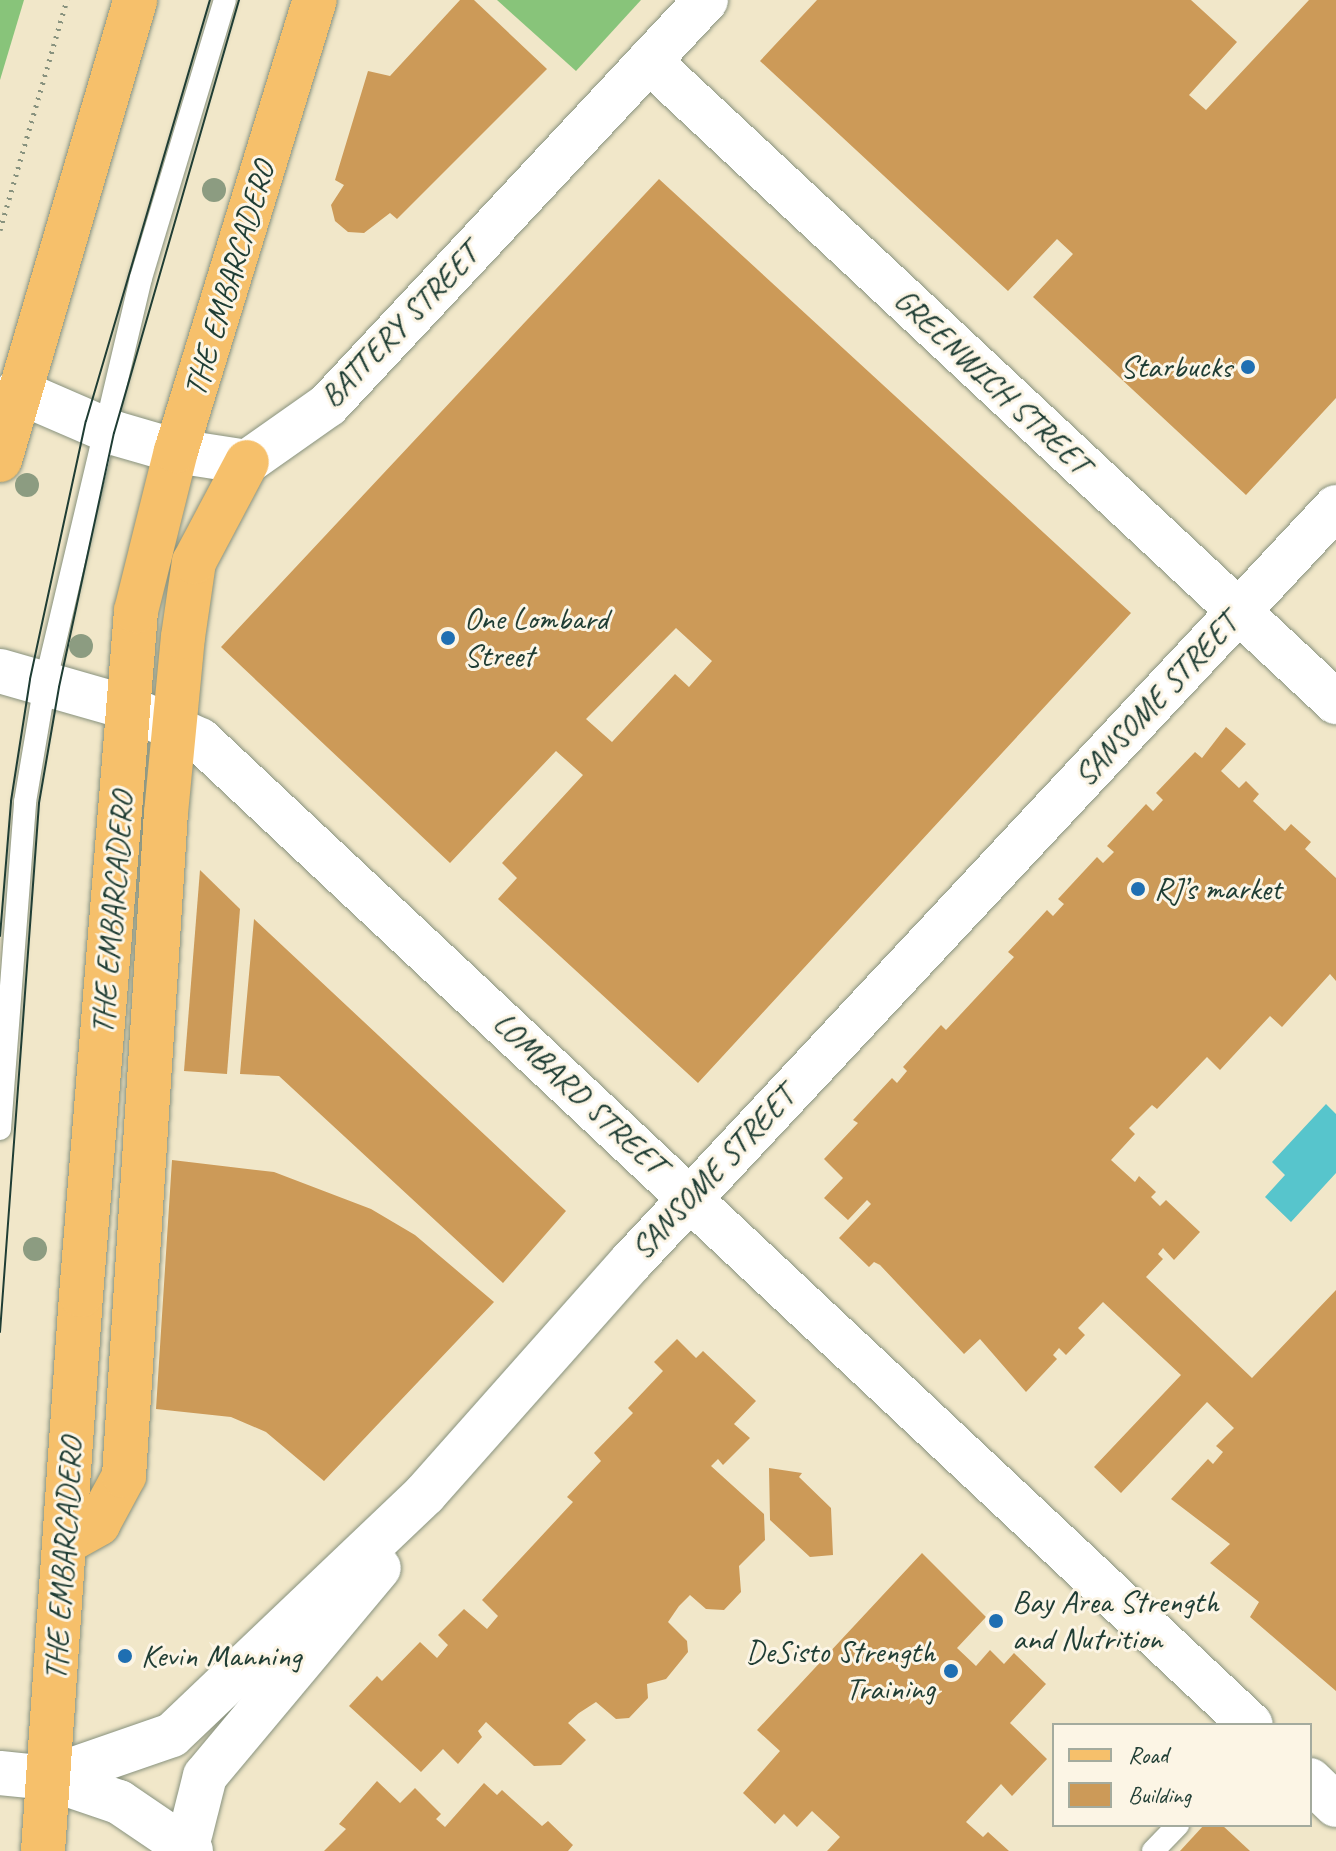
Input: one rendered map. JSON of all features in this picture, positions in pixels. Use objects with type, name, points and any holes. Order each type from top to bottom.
[{"type":"main road","points":[[0,460],[17,391],[135,0]]},
{"type":"main road","name":"THE EMBARCADERO","points":[[43,1851],[136,611],[176,451],[315,0]]},
{"type":"main road","points":[[66,1542],[98,1524],[124,1476],[175,729],[194,562],[247,462]]},
{"type":"street","name":"BATTERY STREET","points":[[247,462],[328,405],[706,0]]},
{"type":"street","name":"GREENWICH STREET","points":[[649,61],[1336,702]]},
{"type":"street","points":[[17,391],[102,428],[176,451],[247,462]]},
{"type":"street","name":"SANSOME STREET","points":[[48,1778],[172,1735],[425,1494],[690,1198],[1336,507]]},
{"type":"street","name":"LOMBARD STREET","points":[[0,671],[129,708],[200,740],[1249,1723]]},
{"type":"street","points":[[0,1773],[48,1778],[119,1802],[189,1849],[205,1776],[369,1584],[425,1494]]},
{"type":"street","points":[[1312,1782],[1336,1805]]},
{"type":"lane","points":[[0,1129],[25,802],[45,684],[102,428],[225,0]]},
{"type":"lane","points":[[1153,1851],[1176,1827]]},
{"type":"path","points":[[0,230],[67,0]]},
{"type":"green space","points":[[0,0],[24,0],[0,80]]},
{"type":"green space","points":[[497,0],[641,0],[576,71]]},
{"type":"water","points":[[1326,1104],[1336,1114],[1336,1173],[1291,1222],[1265,1197],[1285,1175],[1272,1162]]},
{"type":"building","points":[[460,0],[474,0],[547,69],[397,219],[390,213],[364,233],[348,232],[335,221],[331,205],[344,185],[335,180],[368,71],[390,76]]},
{"type":"building","points":[[817,0],[1191,0],[1237,42],[1189,95],[1206,110],[1309,0],[1336,0],[1336,398],[1246,495],[1033,297],[1073,254],[1057,239],[1008,291],[760,61]]},
{"type":"building","points":[[659,179],[1131,613],[698,1083],[498,899],[517,878],[502,863],[583,775],[556,751],[450,863],[221,647]],"holes":[[[676,628],[712,661],[689,687],[675,674],[612,742],[586,719]]]},
{"type":"building","points":[[1226,727],[1246,744],[1221,771],[1239,788],[1246,781],[1259,794],[1253,801],[1285,831],[1291,824],[1311,842],[1305,849],[1336,878],[1336,981],[1330,974],[1282,1027],[1270,1016],[1220,1070],[1207,1057],[1157,1109],[1152,1105],[1129,1128],[1135,1134],[1111,1160],[1135,1182],[1139,1176],[1156,1192],[1151,1197],[1160,1206],[1166,1200],[1200,1232],[1174,1260],[1163,1248],[1158,1254],[1163,1259],[1146,1277],[1252,1378],[1336,1290],[1336,1691],[1250,1617],[1259,1602],[1210,1563],[1230,1544],[1171,1499],[1208,1459],[1213,1464],[1223,1452],[1216,1446],[1234,1428],[1207,1402],[1121,1493],[1094,1467],[1181,1375],[1103,1302],[1078,1328],[1085,1335],[1066,1355],[1059,1348],[1053,1355],[1057,1359],[1026,1392],[980,1339],[964,1354],[880,1265],[874,1262],[869,1267],[839,1238],[871,1204],[867,1200],[848,1220],[824,1198],[843,1178],[824,1159],[858,1123],[853,1120],[892,1078],[897,1083],[907,1071],[903,1067],[941,1025],[946,1030],[1014,957],[1008,952],[1047,910],[1053,916],[1064,904],[1058,899],[1097,857],[1103,863],[1114,852],[1107,846],[1146,804],[1153,811],[1163,800],[1156,793],[1195,752],[1202,758]]},
{"type":"building","points":[[200,870],[240,909],[227,1074],[184,1071]]},
{"type":"building","points":[[254,919],[566,1211],[503,1283],[279,1076],[240,1074]]},
{"type":"building","points":[[172,1160],[274,1172],[371,1209],[415,1235],[494,1302],[324,1481],[266,1432],[231,1417],[156,1409]]},
{"type":"building","points":[[677,1339],[696,1358],[703,1351],[756,1401],[734,1424],[750,1438],[723,1465],[718,1459],[711,1466],[764,1514],[765,1540],[739,1566],[741,1592],[724,1610],[706,1609],[690,1595],[668,1622],[687,1641],[688,1652],[666,1679],[647,1684],[648,1698],[629,1718],[616,1719],[596,1702],[579,1713],[568,1723],[586,1740],[561,1765],[534,1766],[486,1722],[478,1731],[482,1737],[458,1764],[443,1749],[421,1772],[349,1706],[377,1676],[382,1681],[420,1642],[437,1658],[448,1645],[438,1635],[464,1609],[487,1629],[498,1616],[482,1600],[573,1502],[567,1497],[601,1461],[594,1453],[633,1413],[628,1408],[663,1371],[654,1362]]},
{"type":"building","points":[[769,1468],[802,1473],[799,1477],[831,1508],[833,1555],[810,1557],[770,1520]]},
{"type":"building","points":[[922,1553],[986,1617],[957,1648],[976,1666],[990,1650],[1004,1664],[1014,1653],[1046,1684],[1010,1723],[1047,1759],[1012,1796],[1001,1784],[966,1822],[983,1837],[988,1832],[1009,1851],[827,1851],[840,1837],[812,1811],[797,1827],[784,1814],[775,1824],[743,1793],[780,1751],[757,1730]]},
{"type":"building","points":[[377,1781],[400,1803],[415,1788],[441,1814],[436,1819],[445,1827],[484,1783],[497,1795],[502,1790],[542,1826],[548,1821],[573,1845],[568,1851],[324,1851],[346,1829],[339,1824]]},
{"type":"building","points":[[1202,1827],[1224,1827],[1250,1851],[1180,1851]]},
{"type":"tram line","points":[[0,936],[11,801],[30,679],[86,421],[210,0]]},
{"type":"tram line","points":[[0,1332],[39,803],[59,687],[114,433],[239,0]]},
{"type":"place","name":"Starbucks","points":[[1248,367]]},
{"type":"place","name":"One Lombard Street","points":[[448,638]]},
{"type":"place","name":"RJ’s market","points":[[1138,889]]},
{"type":"place","name":"Bay Area Strength and Nutrition","points":[[996,1621]]},
{"type":"place","name":"Kevin Manning","points":[[125,1656]]},
{"type":"place","name":"DeSisto Strength Training","points":[[951,1671]]}]
